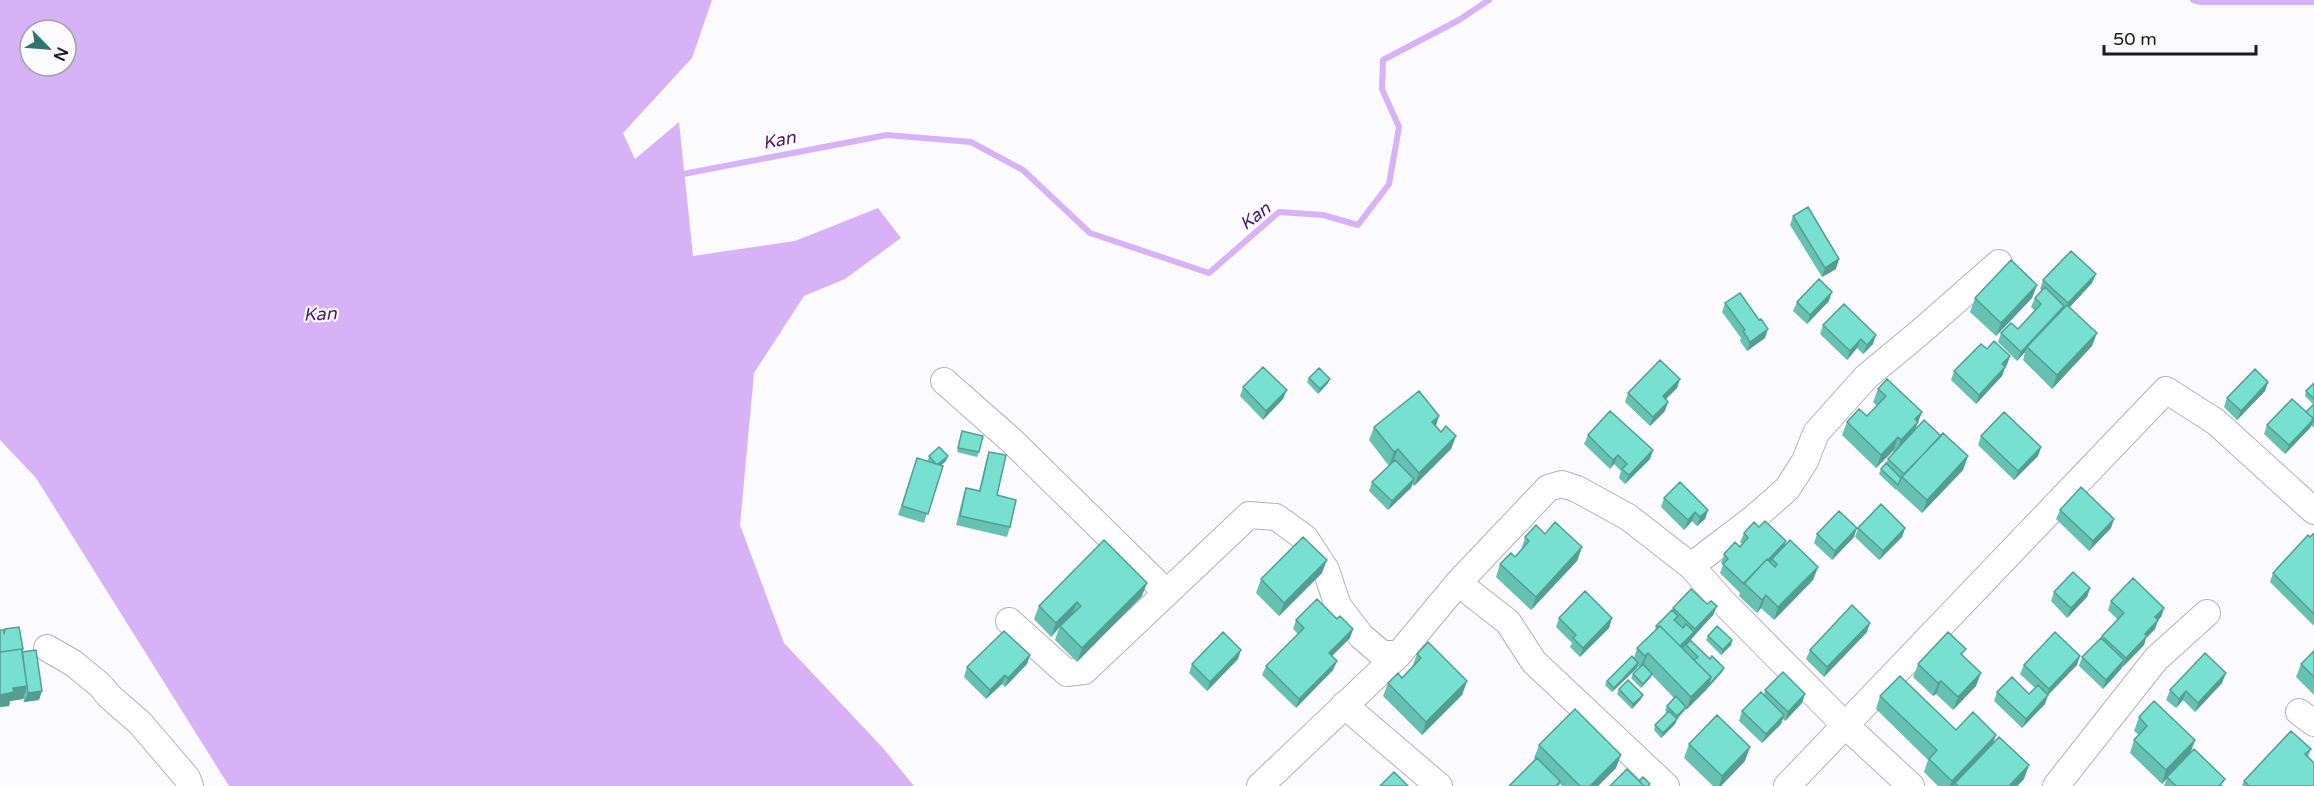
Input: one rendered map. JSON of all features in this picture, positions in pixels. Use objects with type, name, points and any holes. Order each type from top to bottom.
[{"type":"street","points":[[1691,566],[1754,518],[1787,489],[1805,461],[1816,433],[1866,377],[1999,263]]},
{"type":"street","points":[[944,381],[1012,441],[1167,593]]},
{"type":"street","points":[[1787,786],[2166,390],[2216,422],[2314,511]]},
{"type":"street","points":[[1260,786],[1399,654],[1458,583],[1548,488],[1563,484],[1577,489],[1628,517],[1691,566],[1723,602],[1844,724],[1911,786]]},
{"type":"street","points":[[1009,621],[1067,673],[1084,671],[1250,515],[1276,517],[1305,537],[1326,570],[1338,606],[1361,636],[1382,654],[1399,654]]},
{"type":"street","points":[[1458,583],[1508,622],[1534,662],[1666,786]]},
{"type":"street","points":[[2056,786],[2156,659],[2207,613]]},
{"type":"street","points":[[47,648],[73,663],[140,723],[187,777],[190,786]]},
{"type":"street","points":[[1344,705],[1439,786]]},
{"type":"water","points":[[0,0],[712,0],[692,58],[623,133],[635,159],[679,122],[693,256],[795,241],[878,208],[901,238],[845,279],[804,296],[754,373],[740,525],[784,643],[883,748],[914,786],[229,786],[36,478],[0,440]]},
{"type":"building","points":[[1808,207],[1839,259],[1825,268],[1793,216]]},
{"type":"building","points":[[2071,251],[2096,274],[2068,303],[2043,280]]},
{"type":"building","points":[[2011,260],[2037,285],[2001,323],[1975,298]]},
{"type":"building","points":[[1819,279],[1832,292],[1810,315],[1797,302]]},
{"type":"building","points":[[2045,287],[2064,306],[2021,352],[2001,333],[2011,323],[2018,329],[2041,304],[2035,298]]},
{"type":"building","points":[[1740,293],[1768,329],[1750,342],[1743,331],[1745,330],[1725,303]]},
{"type":"building","points":[[1844,304],[1876,335],[1867,345],[1861,339],[1850,351],[1823,325]]},
{"type":"building","points":[[2067,305],[2097,333],[2057,375],[2027,347]]},
{"type":"building","points":[[1994,341],[2010,356],[2002,364],[2005,367],[1979,395],[1954,371],[1981,344],[1987,349]]},
{"type":"building","points":[[1660,360],[1680,379],[1663,396],[1668,402],[1653,417],[1628,393]]},
{"type":"building","points":[[1263,367],[1287,390],[1266,411],[1243,387]]},
{"type":"building","points":[[1319,368],[1330,379],[1320,389],[1309,378]]},
{"type":"building","points":[[2255,369],[2268,382],[2241,411],[2227,398]]},
{"type":"building","points":[[1887,379],[1922,412],[1915,419],[1918,422],[1901,440],[1898,437],[1881,455],[1847,422],[1859,409],[1867,416],[1886,396],[1878,389]]},
{"type":"building","points":[[2314,383],[2314,399],[2306,391]]},
{"type":"building","points":[[1419,391],[1439,416],[1432,422],[1441,432],[1446,426],[1456,436],[1419,473],[1398,449],[1394,452],[1374,427]]},
{"type":"building","points":[[2292,399],[2314,419],[2289,445],[2267,425]]},
{"type":"building","points":[[2314,404],[2314,419],[2306,412]]},
{"type":"building","points":[[1610,411],[1653,450],[1629,475],[1622,469],[1627,464],[1618,455],[1613,460],[1588,435]]},
{"type":"building","points":[[2004,412],[2041,447],[2018,471],[1981,436]]},
{"type":"building","points":[[1924,420],[1941,436],[1904,474],[1888,459]]},
{"type":"building","points":[[962,431],[983,436],[979,452],[958,448]]},
{"type":"building","points":[[1943,433],[1968,456],[1927,500],[1902,477]]},
{"type":"building","points":[[939,447],[948,456],[936,464],[929,456]]},
{"type":"building","points":[[989,452],[1006,455],[997,495],[1016,500],[1010,527],[960,516],[966,488],[980,491]]},
{"type":"building","points":[[917,458],[943,466],[928,514],[902,506]]},
{"type":"building","points":[[1395,460],[1414,479],[1392,501],[1372,482]]},
{"type":"building","points":[[1886,463],[1901,478],[1898,485],[1881,469]]},
{"type":"building","points":[[1680,482],[1708,510],[1700,517],[1695,512],[1688,520],[1664,498]]},
{"type":"building","points":[[2081,487],[2114,519],[2093,541],[2060,510]]},
{"type":"building","points":[[1881,504],[1905,528],[1883,551],[1858,528]]},
{"type":"building","points":[[1839,511],[1857,528],[1835,551],[1817,534]]},
{"type":"building","points":[[1765,521],[1786,541],[1744,584],[1723,564],[1728,559],[1724,554],[1735,542],[1740,547],[1748,538],[1744,533],[1754,522],[1759,527]]},
{"type":"building","points":[[1555,522],[1582,547],[1536,597],[1500,564],[1511,553],[1515,557],[1529,541],[1525,537],[1536,525],[1545,534]]},
{"type":"building","points":[[2313,534],[2314,614],[2273,573],[2308,535],[2310,537]]},
{"type":"building","points":[[1303,537],[1327,560],[1284,603],[1261,579]]},
{"type":"building","points":[[1104,540],[1147,583],[1082,648],[1060,626],[1081,606],[1077,602],[1056,623],[1039,606]]},
{"type":"building","points":[[1790,540],[1818,567],[1778,607],[1766,595],[1762,600],[1744,583],[1767,559],[1775,567],[1777,564],[1772,559]]},
{"type":"building","points":[[2073,572],[2090,588],[2071,608],[2054,592]]},
{"type":"building","points":[[2133,578],[2164,608],[2155,617],[2158,620],[2145,634],[2147,636],[2126,658],[2102,636],[2124,613],[2111,601]]},
{"type":"building","points":[[1691,589],[1707,604],[1711,601],[1717,606],[1695,629],[1673,608]]},
{"type":"building","points":[[1585,591],[1612,618],[1583,648],[1573,638],[1576,635],[1559,618]]},
{"type":"building","points":[[1317,599],[1337,619],[1340,616],[1353,629],[1329,653],[1337,661],[1299,699],[1266,666],[1304,628],[1296,620]]},
{"type":"building","points":[[1852,605],[1870,623],[1827,667],[1810,650]]},
{"type":"building","points":[[1672,610],[1678,616],[1674,620],[1683,628],[1686,624],[1694,632],[1680,646],[1660,626],[1656,626]]},
{"type":"building","points":[[1660,626],[1711,677],[1691,697],[1648,653],[1645,656],[1637,648]]},
{"type":"building","points":[[1717,626],[1732,640],[1723,650],[1708,636]]},
{"type":"building","points":[[19,627],[23,649],[0,652],[0,630],[4,630],[4,634],[5,629]]},
{"type":"building","points":[[1004,631],[1030,655],[1008,678],[1005,675],[990,690],[967,667]]},
{"type":"building","points":[[1223,632],[1241,650],[1210,682],[1192,664]]},
{"type":"building","points":[[1948,632],[1966,649],[1961,654],[1981,673],[1958,697],[1941,681],[1938,683],[1918,664]]},
{"type":"building","points":[[2055,632],[2080,656],[2049,689],[2024,665]]},
{"type":"building","points":[[2101,638],[2124,660],[2106,680],[2082,657]]},
{"type":"building","points":[[1690,640],[1710,659],[1712,656],[1724,668],[1708,686],[1711,677],[1694,660],[1698,657],[1686,645]]},
{"type":"building","points":[[1428,642],[1467,681],[1426,722],[1388,683],[1398,673],[1402,678],[1421,658],[1417,654]]},
{"type":"building","points":[[22,649],[27,686],[13,688],[14,692],[0,695],[0,652]]},
{"type":"building","points":[[36,650],[42,691],[28,693],[22,652]]},
{"type":"building","points":[[2314,651],[2314,677],[2301,664]]},
{"type":"building","points":[[2205,653],[2226,673],[2198,703],[2186,691],[2179,699],[2170,690]]},
{"type":"building","points":[[1632,656],[1638,663],[1614,688],[1607,681]]},
{"type":"building","points":[[1643,664],[1652,674],[1643,684],[1633,674]]},
{"type":"building","points":[[1783,672],[1805,694],[1788,712],[1765,690]]},
{"type":"building","points":[[1900,676],[1956,730],[1973,712],[1996,735],[1952,781],[1929,759],[1937,750],[1880,696]]},
{"type":"building","points":[[2012,677],[2029,694],[2038,685],[2048,695],[2026,719],[1997,692]]},
{"type":"building","points":[[1628,680],[1643,695],[1633,704],[1619,689]]},
{"type":"building","points":[[1761,692],[1784,715],[1766,734],[1742,711]]},
{"type":"building","points":[[1676,696],[1686,707],[1677,716],[1667,706]]},
{"type":"building","points":[[2154,701],[2195,740],[2166,770],[2134,740],[2147,726],[2139,717]]},
{"type":"building","points":[[1575,709],[1621,755],[1590,786],[1580,786],[1539,745]]},
{"type":"building","points":[[1669,711],[1677,719],[1663,733],[1655,725]]},
{"type":"building","points":[[1717,715],[1750,747],[1722,776],[1689,744]]},
{"type":"building","points":[[2291,731],[2311,749],[2305,754],[2314,763],[2314,786],[2249,786],[2244,781]]},
{"type":"building","points":[[1999,737],[2029,765],[2009,786],[1958,786],[1955,783]]},
{"type":"building","points":[[2194,749],[2225,779],[2219,786],[2176,786],[2167,777]]},
{"type":"building","points":[[1537,758],[1560,781],[1556,786],[1509,786]]},
{"type":"building","points":[[1627,769],[1644,786],[1610,786]]},
{"type":"building","points":[[1394,772],[1408,786],[1380,786]]},
{"type":"building","points":[[1643,777],[1650,784],[1648,786],[1644,786],[1639,781]]},
{"type":"waterway","name":"Kan","points":[[678,175],[887,135],[971,142],[1023,170],[1090,233],[1209,273],[1279,212],[1323,215],[1358,225],[1389,184],[1399,127],[1382,89],[1383,60],[1459,20],[1489,0]]},
{"type":"waterway","name":"Kan","points":[[2193,0],[2201,2],[2314,2]]}]
